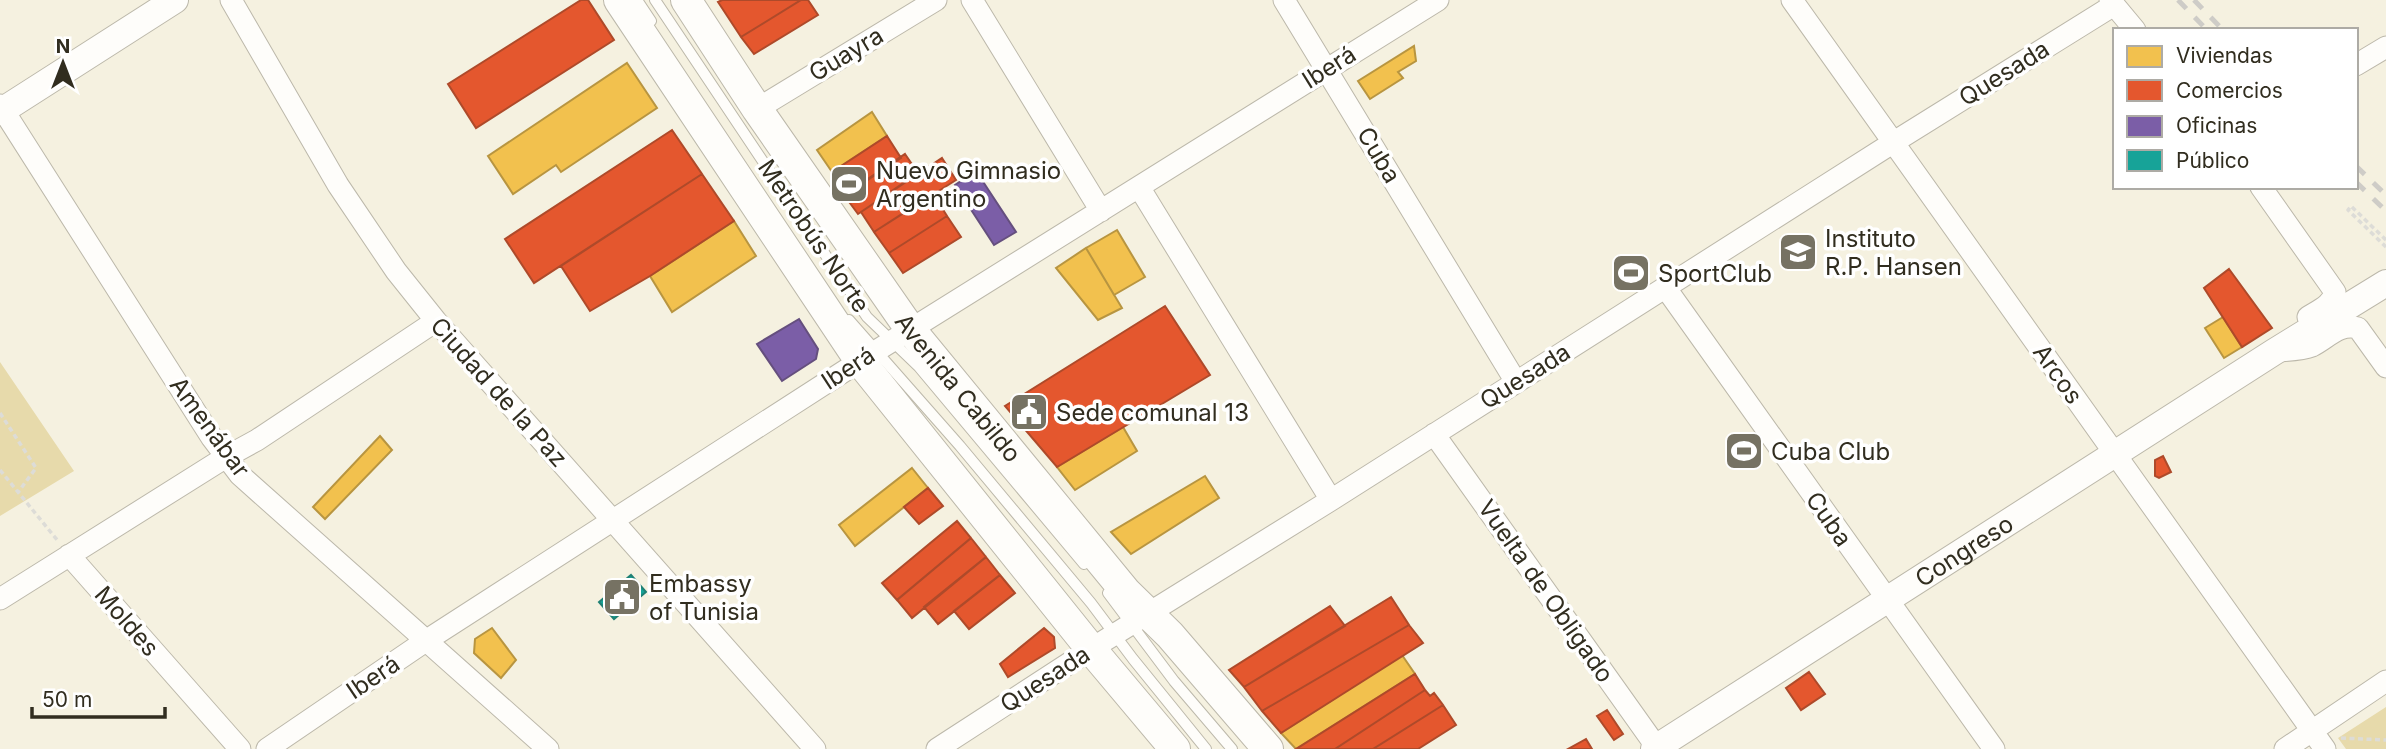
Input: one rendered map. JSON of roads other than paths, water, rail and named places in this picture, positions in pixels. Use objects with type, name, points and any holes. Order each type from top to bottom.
[{"type":"main road","name":"Avenida Cabildo","points":[[620,0],[884,345],[1122,630],[1175,749]]},
{"type":"main road","name":"Avenida Cabildo","points":[[686,0],[757,108],[884,345],[1126,592],[1122,630]]},
{"type":"main road","name":"Avenida Cabildo","points":[[1122,630],[1171,635],[1268,749]]},
{"type":"street","points":[[1,109],[175,0]]},
{"type":"street","name":"Ciudad de la Paz","points":[[231,0],[338,185],[396,271],[436,321],[815,749]]},
{"type":"street","name":"Guayra","points":[[757,108],[936,0]]},
{"type":"street","points":[[972,0],[1101,211]]},
{"type":"street","name":"Cuba","points":[[1284,0],[1516,382]]},
{"type":"street","name":"Iberá","points":[[267,749],[427,640],[884,345],[1437,0]]},
{"type":"street","name":"Arcos","points":[[1792,0],[2325,749]]},
{"type":"street","points":[[2112,3],[2133,28]]},
{"type":"street","name":"Quesada","points":[[937,749],[2112,3]]},
{"type":"street","points":[[2358,64],[2386,47]]},
{"type":"street","name":"Amenábar","points":[[1,109],[240,475],[548,749]]},
{"type":"street","points":[[1139,187],[1331,500]]},
{"type":"street","name":"Congreso","points":[[2262,189],[2335,292],[2327,305],[2300,322],[2274,352]]},
{"type":"street","name":"Congreso","points":[[1656,748],[2386,283]]},
{"type":"street","name":"Cuba","points":[[1665,287],[1994,749]]},
{"type":"street","points":[[0,599],[257,440],[436,321]]},
{"type":"street","name":"Congreso","points":[[2274,352],[2310,347],[2343,327],[2358,328],[2386,367]]},
{"type":"street","name":"Vuelta de Obligado","points":[[1434,434],[1656,748]]},
{"type":"street","name":"Moldes","points":[[69,555],[240,749]]},
{"type":"street","points":[[2285,749],[2386,681]]},
{"type":"lane","points":[[637,0],[659,34]]},
{"type":"lane","name":"Metrobús Norte","points":[[654,0],[884,345]]},
{"type":"lane","name":"Metrobús Norte","points":[[846,316],[919,367],[1087,568]]},
{"type":"lane","points":[[1105,589],[1133,659],[1206,749]]},
{"type":"lane","points":[[1122,630],[1174,681],[1232,749]]},
{"type":"railway","points":[[2178,0],[2205,28]]},
{"type":"railway","points":[[2194,0],[2221,28]]},
{"type":"railway","points":[[2358,168],[2386,195]]},
{"type":"railway","points":[[2358,184],[2386,211]]},
{"type":"place","name":"Nuevo Gimnasio Argentino","points":[[849,184]]},
{"type":"place","name":"Instituto R.P. Hansen","points":[[1798,252]]},
{"type":"place","name":"SportClub","points":[[1631,273]]},
{"type":"place","name":"Sede comunal 13","points":[[1029,412]]},
{"type":"place","name":"Cuba Club","points":[[1744,451]]},
{"type":"place","name":"Embassy of Tunisia","points":[[622,597]]}]
